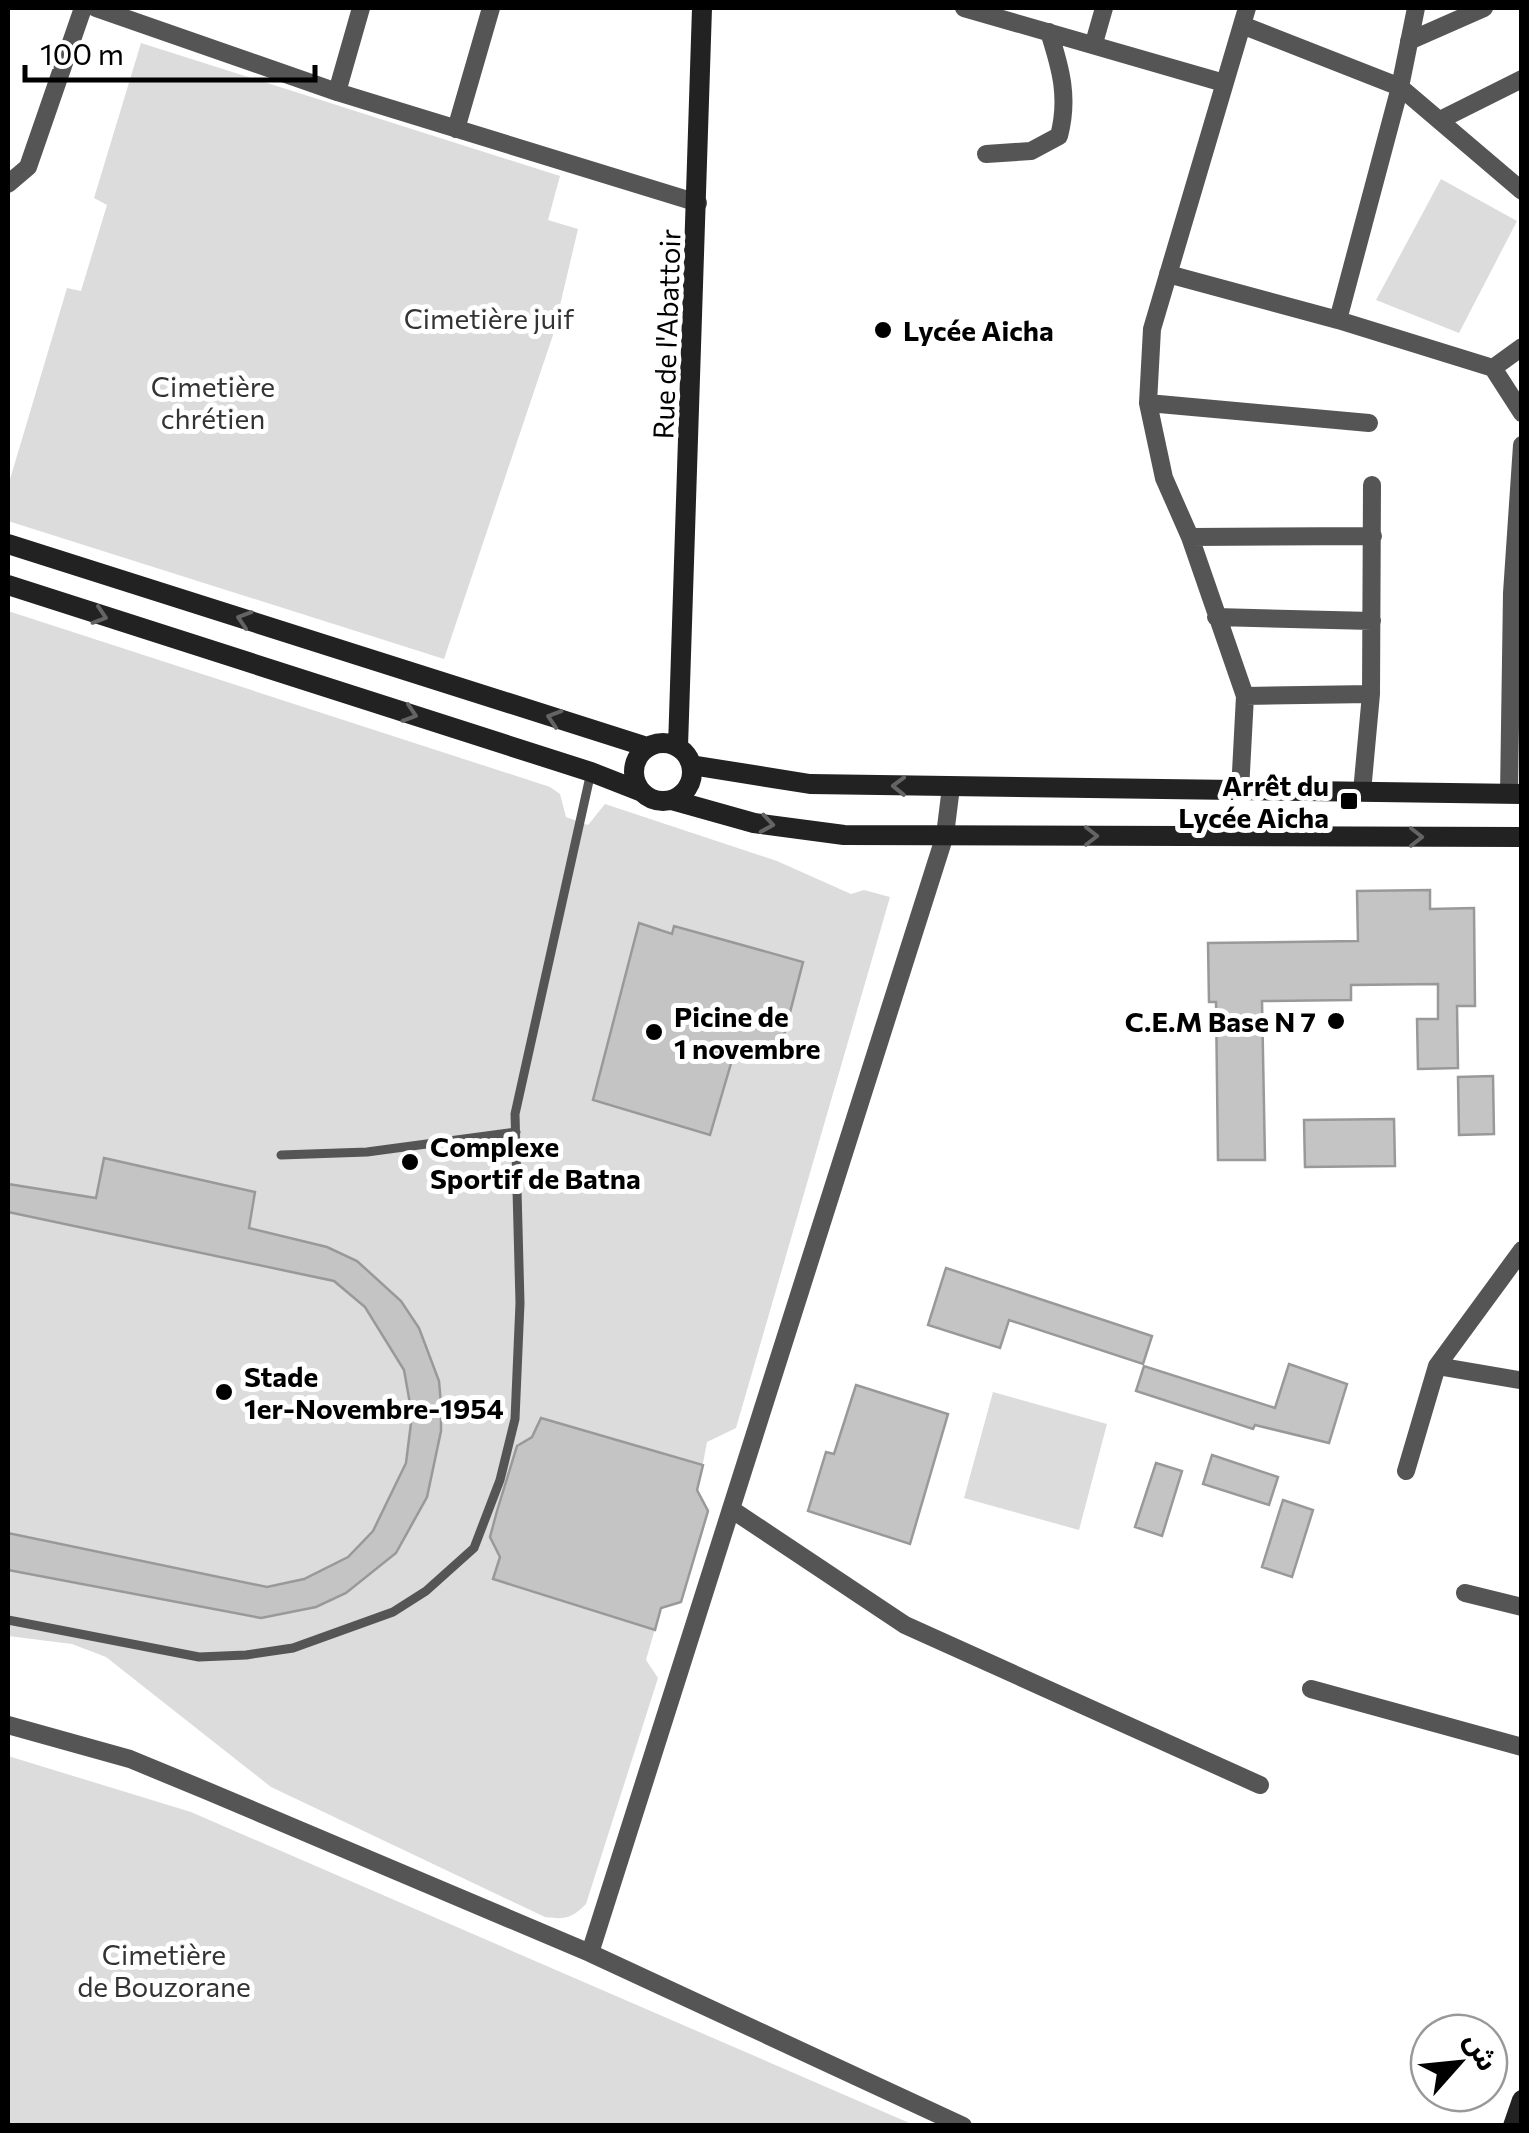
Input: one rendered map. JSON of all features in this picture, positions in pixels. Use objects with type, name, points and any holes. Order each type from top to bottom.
[{"type":"street","points":[[8,184],[28,167],[83,8]]},
{"type":"street","points":[[96,8],[337,92],[698,203]]},
{"type":"street","points":[[337,92],[362,8]]},
{"type":"street","points":[[456,130],[491,8]]},
{"type":"street","name":"Rue de l'Abattoir","points":[[678,747],[702,8]]},
{"type":"street","points":[[964,8],[1224,83]]},
{"type":"street","points":[[1094,43],[1104,8]]},
{"type":"street","points":[[1338,320],[1400,88],[1416,8]]},
{"type":"street","points":[[1409,41],[1484,8]]},
{"type":"street","points":[[1240,791],[1245,696],[1190,536],[1164,478],[1148,402],[1152,330],[1245,16],[1400,88],[1522,191]]},
{"type":"street","points":[[986,154],[1031,151],[1059,136],[1066,109],[1062,72],[1048,32]]},
{"type":"street","points":[[1440,120],[1522,79]]},
{"type":"street","points":[[1168,274],[1338,320],[1492,368],[1522,413]]},
{"type":"street","points":[[1492,368],[1522,347]]},
{"type":"street","points":[[1148,402],[1369,424]]},
{"type":"street","points":[[691,765],[810,784],[1515,794],[1522,445]]},
{"type":"street","points":[[1362,792],[1371,694],[1372,485]]},
{"type":"street","points":[[1190,536],[1373,536]]},
{"type":"street","points":[[8,544],[647,747],[668,743],[678,747],[691,765],[688,788],[672,800]]},
{"type":"street","points":[[8,585],[591,772],[660,802],[672,800],[754,823],[844,835],[1522,837]]},
{"type":"street","points":[[1216,617],[1372,620]]},
{"type":"street","points":[[1245,696],[1371,694]]},
{"type":"street","points":[[642,792],[634,772],[636,760],[647,747]]},
{"type":"street","points":[[590,1953],[945,835],[951,787]]},
{"type":"street","points":[[1406,1471],[1437,1366],[1522,1250]]},
{"type":"street","points":[[1437,1366],[1521,1383]]},
{"type":"street","points":[[732,1509],[905,1626],[1260,1785]]},
{"type":"street","points":[[1465,1593],[1522,1607]]},
{"type":"street","points":[[1311,1689],[1522,1748]]},
{"type":"street","points":[[8,1725],[130,1760],[590,1953],[963,2126]]},
{"type":"street","points":[[1512,2126],[1522,2100]]},
{"type":"lane","points":[[8,1620],[198,1658],[293,1648],[392,1612],[456,1568],[474,1548],[486,1523],[515,1419],[520,1303],[515,1114],[591,772]]},
{"type":"lane","points":[[281,1155],[368,1152],[516,1132]]},
{"type":"green space","name":"Cimetière chrétien","points":[[141,43],[560,176],[548,220],[578,229],[553,335],[444,659],[8,521],[8,486],[67,288],[81,291],[107,205],[94,198]]},
{"type":"green space","points":[[1441,179],[1517,221],[1459,333],[1376,300]]},
{"type":"green space","name":"Complexe Sportif de Batna","points":[[8,611],[550,787],[560,794],[566,817],[588,825],[605,804],[777,861],[851,894],[864,890],[890,897],[736,1428],[707,1442],[698,1490],[708,1511],[681,1602],[661,1608],[646,1660],[658,1678],[586,1904],[572,1915],[545,1917],[271,1787],[106,1657],[72,1644],[8,1636]]},
{"type":"green space","points":[[993,1392],[1107,1424],[1079,1530],[964,1498]]},
{"type":"green space","name":"Cimetière de Bouzorane","points":[[8,1756],[191,1812],[914,2125],[8,2125]]},
{"type":"building","points":[[1430,890],[1430,909],[1474,908],[1475,1006],[1457,1006],[1458,1068],[1418,1069],[1417,1019],[1438,1019],[1438,984],[1351,985],[1351,1000],[1262,1001],[1265,1160],[1218,1160],[1216,1002],[1209,1002],[1208,943],[1358,941],[1357,891]]},
{"type":"building","points":[[639,923],[672,934],[674,926],[803,962],[779,1055],[737,1043],[710,1135],[593,1100]]},
{"type":"building","points":[[1493,1076],[1494,1134],[1459,1135],[1458,1077]]},
{"type":"building","points":[[1394,1119],[1395,1166],[1305,1167],[1304,1120]]},
{"type":"building","points":[[104,1158],[255,1192],[249,1228],[327,1247],[357,1261],[401,1301],[419,1328],[439,1381],[441,1404],[441,1431],[427,1497],[396,1553],[346,1593],[316,1607],[261,1618],[8,1570],[8,1533],[267,1587],[304,1579],[348,1557],[373,1531],[406,1463],[412,1415],[404,1370],[365,1307],[334,1281],[8,1212],[8,1184],[96,1198]]},
{"type":"building","points":[[946,1268],[1152,1336],[1143,1364],[1009,1320],[1000,1348],[928,1325]]},
{"type":"building","points":[[1289,1364],[1347,1384],[1329,1443],[1255,1425],[1253,1429],[1136,1391],[1144,1366],[1275,1408]]},
{"type":"building","points":[[856,1385],[948,1414],[910,1544],[808,1511],[826,1452],[834,1454]]},
{"type":"building","points":[[541,1418],[703,1465],[697,1490],[708,1511],[681,1602],[661,1608],[655,1630],[493,1579],[500,1557],[490,1537],[497,1511],[517,1446],[532,1437]]},
{"type":"building","points":[[1212,1455],[1278,1477],[1269,1505],[1203,1484]]},
{"type":"building","points":[[1156,1463],[1182,1471],[1162,1536],[1135,1527]]},
{"type":"building","points":[[1283,1500],[1313,1510],[1292,1577],[1262,1567]]},
{"type":"place","name":"Lycée Aicha","points":[[883,330]]},
{"type":"place","name":"Arrêt du Lycée Aicha","points":[[1349,801]]},
{"type":"place","name":"C.E.M Base N 7","points":[[1336,1021]]},
{"type":"place","name":"Picine de 1 novembre","points":[[654,1032]]},
{"type":"place","name":"Complexe Sportif de Batna","points":[[410,1162]]},
{"type":"place","name":"Stade 1er-Novembre-1954","points":[[224,1392]]},
{"type":"park label","name":"Cimetière juif","points":[[489,318]]}]
